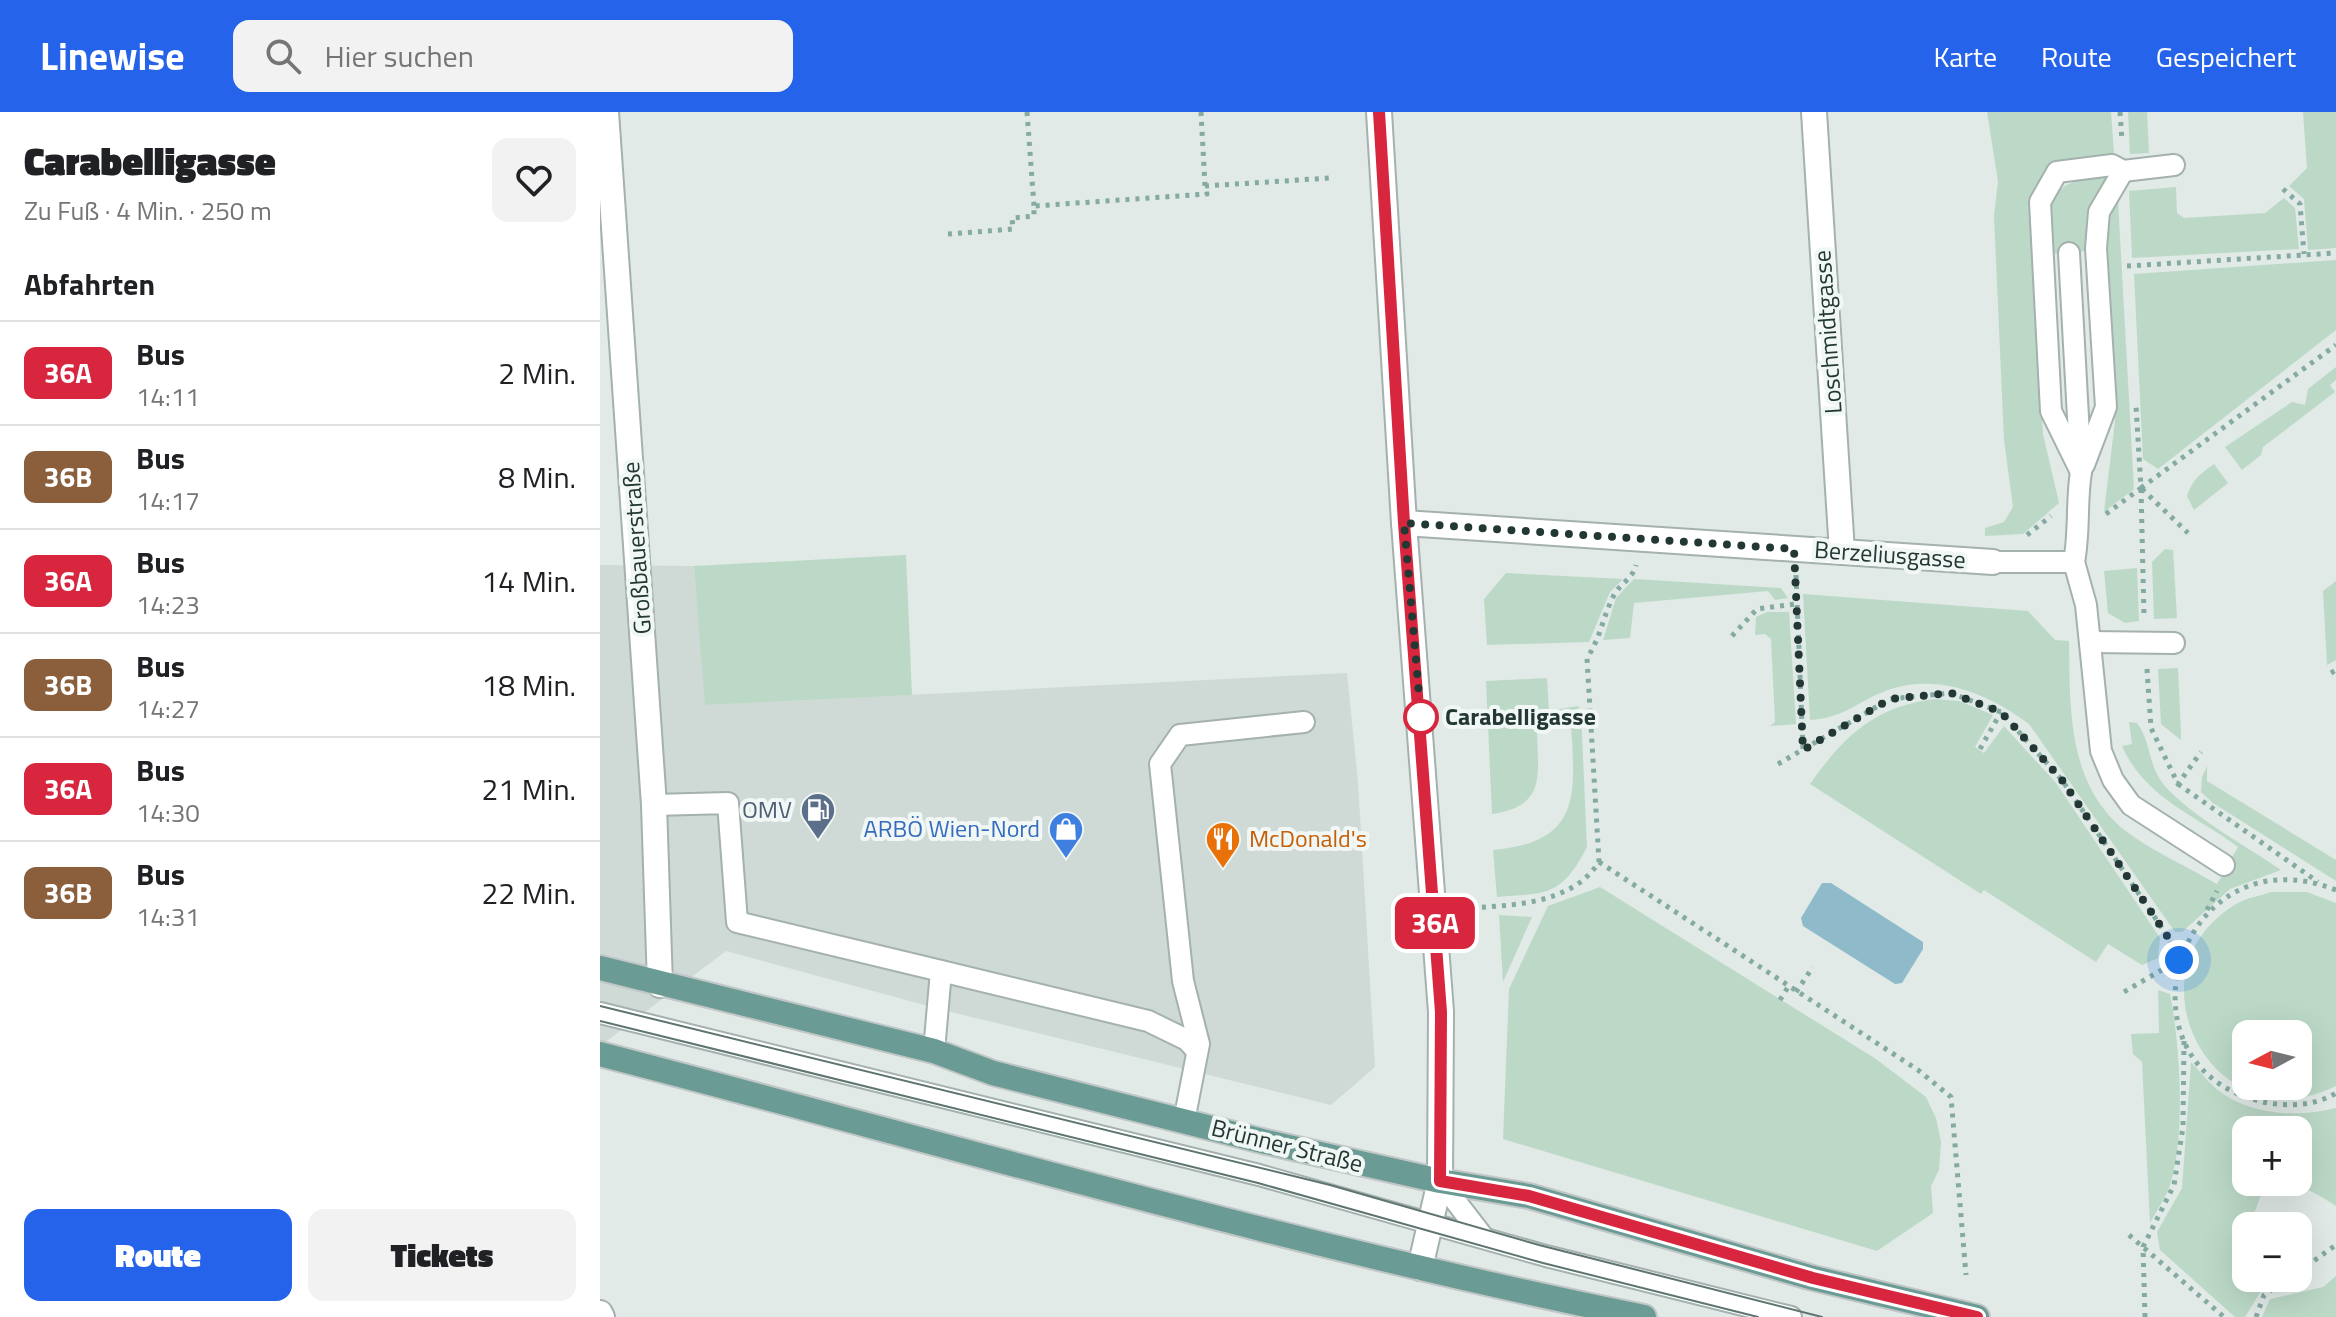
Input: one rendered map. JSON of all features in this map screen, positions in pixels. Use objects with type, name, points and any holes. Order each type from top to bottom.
[{"type":"main road","name":"Brünner Straße","points":[[600,968],[934,1051],[993,1073],[1184,1121],[1440,1181],[1529,1196],[1813,1278],[1977,1317]]},
{"type":"main road","points":[[600,1054],[1127,1195],[1420,1268],[1644,1317]]},
{"type":"street","name":"Großbauerstraße","points":[[606,112],[654,805],[660,985]]},
{"type":"street","points":[[1379,112],[1404,523],[1441,1012],[1440,1181],[1420,1268]]},
{"type":"street","name":"Loschmidtgasse","points":[[1814,112],[1842,552]]},
{"type":"street","name":"Berzeliusgasse","points":[[1404,523],[1993,562]]},
{"type":"lane","points":[[2081,472],[2051,411],[2040,202],[2057,172],[2112,165],[2123,171],[2174,165]]},
{"type":"lane","points":[[2123,171],[2099,212],[2096,248],[2106,407],[2081,472],[2077,496],[2079,534],[2074,562],[2086,605],[2101,751],[2113,780],[2131,805],[2224,865]]},
{"type":"lane","points":[[2069,253],[2081,472]]},
{"type":"lane","points":[[1993,562],[2074,562]]},
{"type":"lane","points":[[2090,642],[2174,643]]},
{"type":"lane","points":[[1184,1121],[1198,1047],[1183,981],[1160,764],[1180,735],[1304,722]]},
{"type":"lane","points":[[654,805],[728,803],[737,922],[1148,1021],[1198,1047]]},
{"type":"lane","points":[[934,1051],[941,971]]},
{"type":"lane","points":[[600,1013],[1198,1159],[1484,1238],[1791,1317]]},
{"type":"lane","points":[[1440,1181],[1484,1238]]},
{"type":"path","points":[[948,234],[1013,229],[1012,218],[1034,216],[1027,112]]},
{"type":"path","points":[[1034,206],[1207,194],[1201,112]]},
{"type":"path","points":[[1205,186],[1330,178]]},
{"type":"path","points":[[2283,189],[2300,204],[2304,254]]},
{"type":"path","points":[[2127,266],[2336,253]]},
{"type":"path","points":[[2188,533],[2141,488],[2336,345]]},
{"type":"path","points":[[1993,562],[2077,496]]},
{"type":"path","points":[[1434,909],[1494,907],[1555,897],[1590,876],[1599,862],[1587,658],[1596,645],[1613,594],[1635,572],[1642,537]]},
{"type":"path","points":[[1794,549],[1803,750]]},
{"type":"path","points":[[1732,636],[1757,609],[1796,604]]},
{"type":"path","points":[[1778,764],[1890,699],[1951,693],[2001,712],[2062,780],[2166,934],[2179,960]]},
{"type":"path","points":[[1980,749],[2001,712]]},
{"type":"path","points":[[2178,784],[2320,884]]},
{"type":"path","points":[[1599,862],[1918,1070],[1951,1097],[1966,1275]]},
{"type":"path","points":[[2336,890],[2320,884],[2284,879],[2258,882],[2230,894],[2204,915],[2188,937],[2179,960],[2174,991],[2177,1019],[2184,1040],[2198,1062],[2221,1084],[2244,1097],[2275,1105],[2301,1105],[2336,1093]]},
{"type":"path","points":[[2122,993],[2179,960]]},
{"type":"path","points":[[1797,993],[1813,967]]},
{"type":"path","points":[[1780,1000],[1787,987]]},
{"type":"path","points":[[2145,1317],[2143,1247],[2174,1185],[2183,1127],[2184,1040]]},
{"type":"path","points":[[2129,1235],[2224,1317]]},
{"type":"path","points":[[2312,1262],[2336,1245]]},
{"type":"path","points":[[2256,1317],[2264,1295],[2268,1292]]},
{"type":"shaded area","points":[[600,565],[694,566],[706,705],[1347,673],[1358,782],[1375,1067],[1331,1105],[939,1009],[726,951],[600,1046]]},
{"type":"green space","points":[[1987,112],[2111,112],[2114,153],[2071,160],[2050,171],[2042,180],[2029,209],[2043,434],[2059,503],[2023,534],[1985,536],[1985,528],[2004,522],[2013,507],[2004,440],[1994,216],[1998,181]]},
{"type":"green space","points":[[2128,112],[2147,112],[2149,153],[2130,154]]},
{"type":"green space","points":[[2303,112],[2336,112],[2336,248],[2308,250],[2304,199],[2289,186],[2307,168]]},
{"type":"green space","points":[[2113,175],[2090,212],[2087,251],[2052,254],[2050,217],[2057,194],[2076,181]]},
{"type":"green space","points":[[2176,187],[2177,213],[2184,218],[2265,213],[2284,198],[2295,208],[2299,249],[2132,258],[2129,191]]},
{"type":"green space","points":[[2118,201],[2134,489],[2104,512],[2115,421],[2104,229]]},
{"type":"green space","points":[[2336,260],[2336,330],[2158,469],[2143,459],[2134,274]]},
{"type":"green space","points":[[2336,367],[2336,380],[2330,385],[2335,392],[2263,447],[2261,455],[2242,470],[2225,447],[2292,402],[2305,405],[2308,389]]},
{"type":"green space","points":[[2214,464],[2228,483],[2194,510],[2187,496],[2189,490],[2197,478]]},
{"type":"green space","points":[[2165,549],[2173,550],[2177,618],[2154,619],[2152,562]]},
{"type":"green space","points":[[906,555],[912,695],[705,705],[694,566]]},
{"type":"green space","points":[[2137,568],[2139,621],[2125,623],[2108,613],[2104,571]]},
{"type":"green space","points":[[1506,573],[1623,579],[1610,592],[1589,642],[1487,645],[1484,599]]},
{"type":"green space","points":[[1634,579],[1781,588],[1788,598],[1775,600],[1768,591],[1634,603],[1630,638],[1603,640],[1616,598]]},
{"type":"green space","points":[[2336,581],[2336,660],[2327,665],[2323,591]]},
{"type":"green space","points":[[1803,594],[2028,611],[2055,640],[2069,641],[2070,693],[2076,744],[2093,792],[2107,813],[2137,839],[2217,884],[2238,847],[2172,804],[2144,779],[2122,746],[2132,744],[2129,722],[2137,723],[2164,785],[2204,819],[2281,870],[2230,889],[2182,932],[2175,932],[2029,724],[1995,702],[1958,688],[1919,684],[1898,687],[1838,714],[1810,720]]},
{"type":"green space","points":[[1767,612],[1789,612],[1796,724],[1770,726],[1775,722],[1771,639],[1765,634],[1755,635],[1756,617]]},
{"type":"green space","points":[[2178,668],[2181,740],[2161,724],[2158,669]]},
{"type":"green space","points":[[1547,678],[1549,711],[1578,706],[1581,712],[1587,847],[1569,875],[1551,889],[1528,895],[1497,897],[1493,850],[1542,838],[1557,826],[1566,812],[1571,795],[1573,752],[1571,726],[1537,728],[1538,772],[1531,795],[1510,810],[1492,814],[1486,681]]},
{"type":"green space","points":[[1934,699],[1959,701],[1993,715],[1975,747],[1984,753],[2004,726],[2056,783],[2160,938],[2158,958],[2142,965],[2108,944],[2096,962],[1984,890],[1981,894],[1810,784],[1835,752],[1862,726],[1894,709]]},
{"type":"green space","points":[[2207,766],[2207,781],[2336,860],[2336,881],[2213,803],[2201,792]]},
{"type":"green space","points":[[1600,887],[1876,1059],[1926,1097],[1936,1118],[1941,1142],[1939,1170],[1931,1186],[1933,1213],[1877,1251],[1503,1139],[1509,989],[1548,906]]},
{"type":"green space","points":[[2271,892],[2307,892],[2336,903],[2336,1086],[2312,1093],[2312,1020],[2232,1020],[2232,1080],[2221,1073],[2198,1043],[2185,1008],[2186,970],[2203,934],[2236,904]]},
{"type":"green space","points":[[1499,915],[1532,917],[1503,982]]},
{"type":"green space","points":[[2158,990],[2170,994],[2179,1063],[2180,1116],[2170,1185],[2150,1223],[2142,1062],[2133,1054],[2131,1034],[2159,1033]]},
{"type":"green space","points":[[2191,1062],[2218,1090],[2248,1106],[2293,1113],[2336,1108],[2336,1206],[2312,1192],[2312,1116],[2232,1116],[2232,1196],[2262,1196],[2255,1212],[2232,1212],[2232,1292],[2260,1292],[2245,1317],[2235,1317],[2160,1250],[2157,1232],[2182,1188]]},
{"type":"green space","points":[[2336,1276],[2336,1317],[2262,1317],[2270,1299],[2312,1292]]},
{"type":"water","points":[[1822,883],[1831,883],[1923,942],[1923,949],[1902,983],[1895,984],[1803,926],[1801,918]]},
{"type":"tram line","points":[[600,1006],[1330,1185],[1539,1245],[1822,1317]]},
{"type":"tram line","points":[[600,1021],[1258,1183],[1543,1263],[1758,1317]]},
{"type":"bus line","name":"36A","points":[[1379,112],[1404,523],[1441,1012],[1440,1181],[1529,1196],[1813,1278],[1977,1317]]},
{"type":"place","name":"Carabelligasse","points":[[1421,717]]},
{"type":"place","name":"OMV","points":[[818,841]]},
{"type":"place","name":"ARBÖ Wien-Nord","points":[[1066,860]]},
{"type":"place","name":"McDonald's","points":[[1223,870]]},
{"type":"route","points":[[1421,717],[1404,523],[1794,549],[1803,750],[1890,699],[1951,693],[2001,712],[2062,780],[2166,934],[2179,960]]}]
